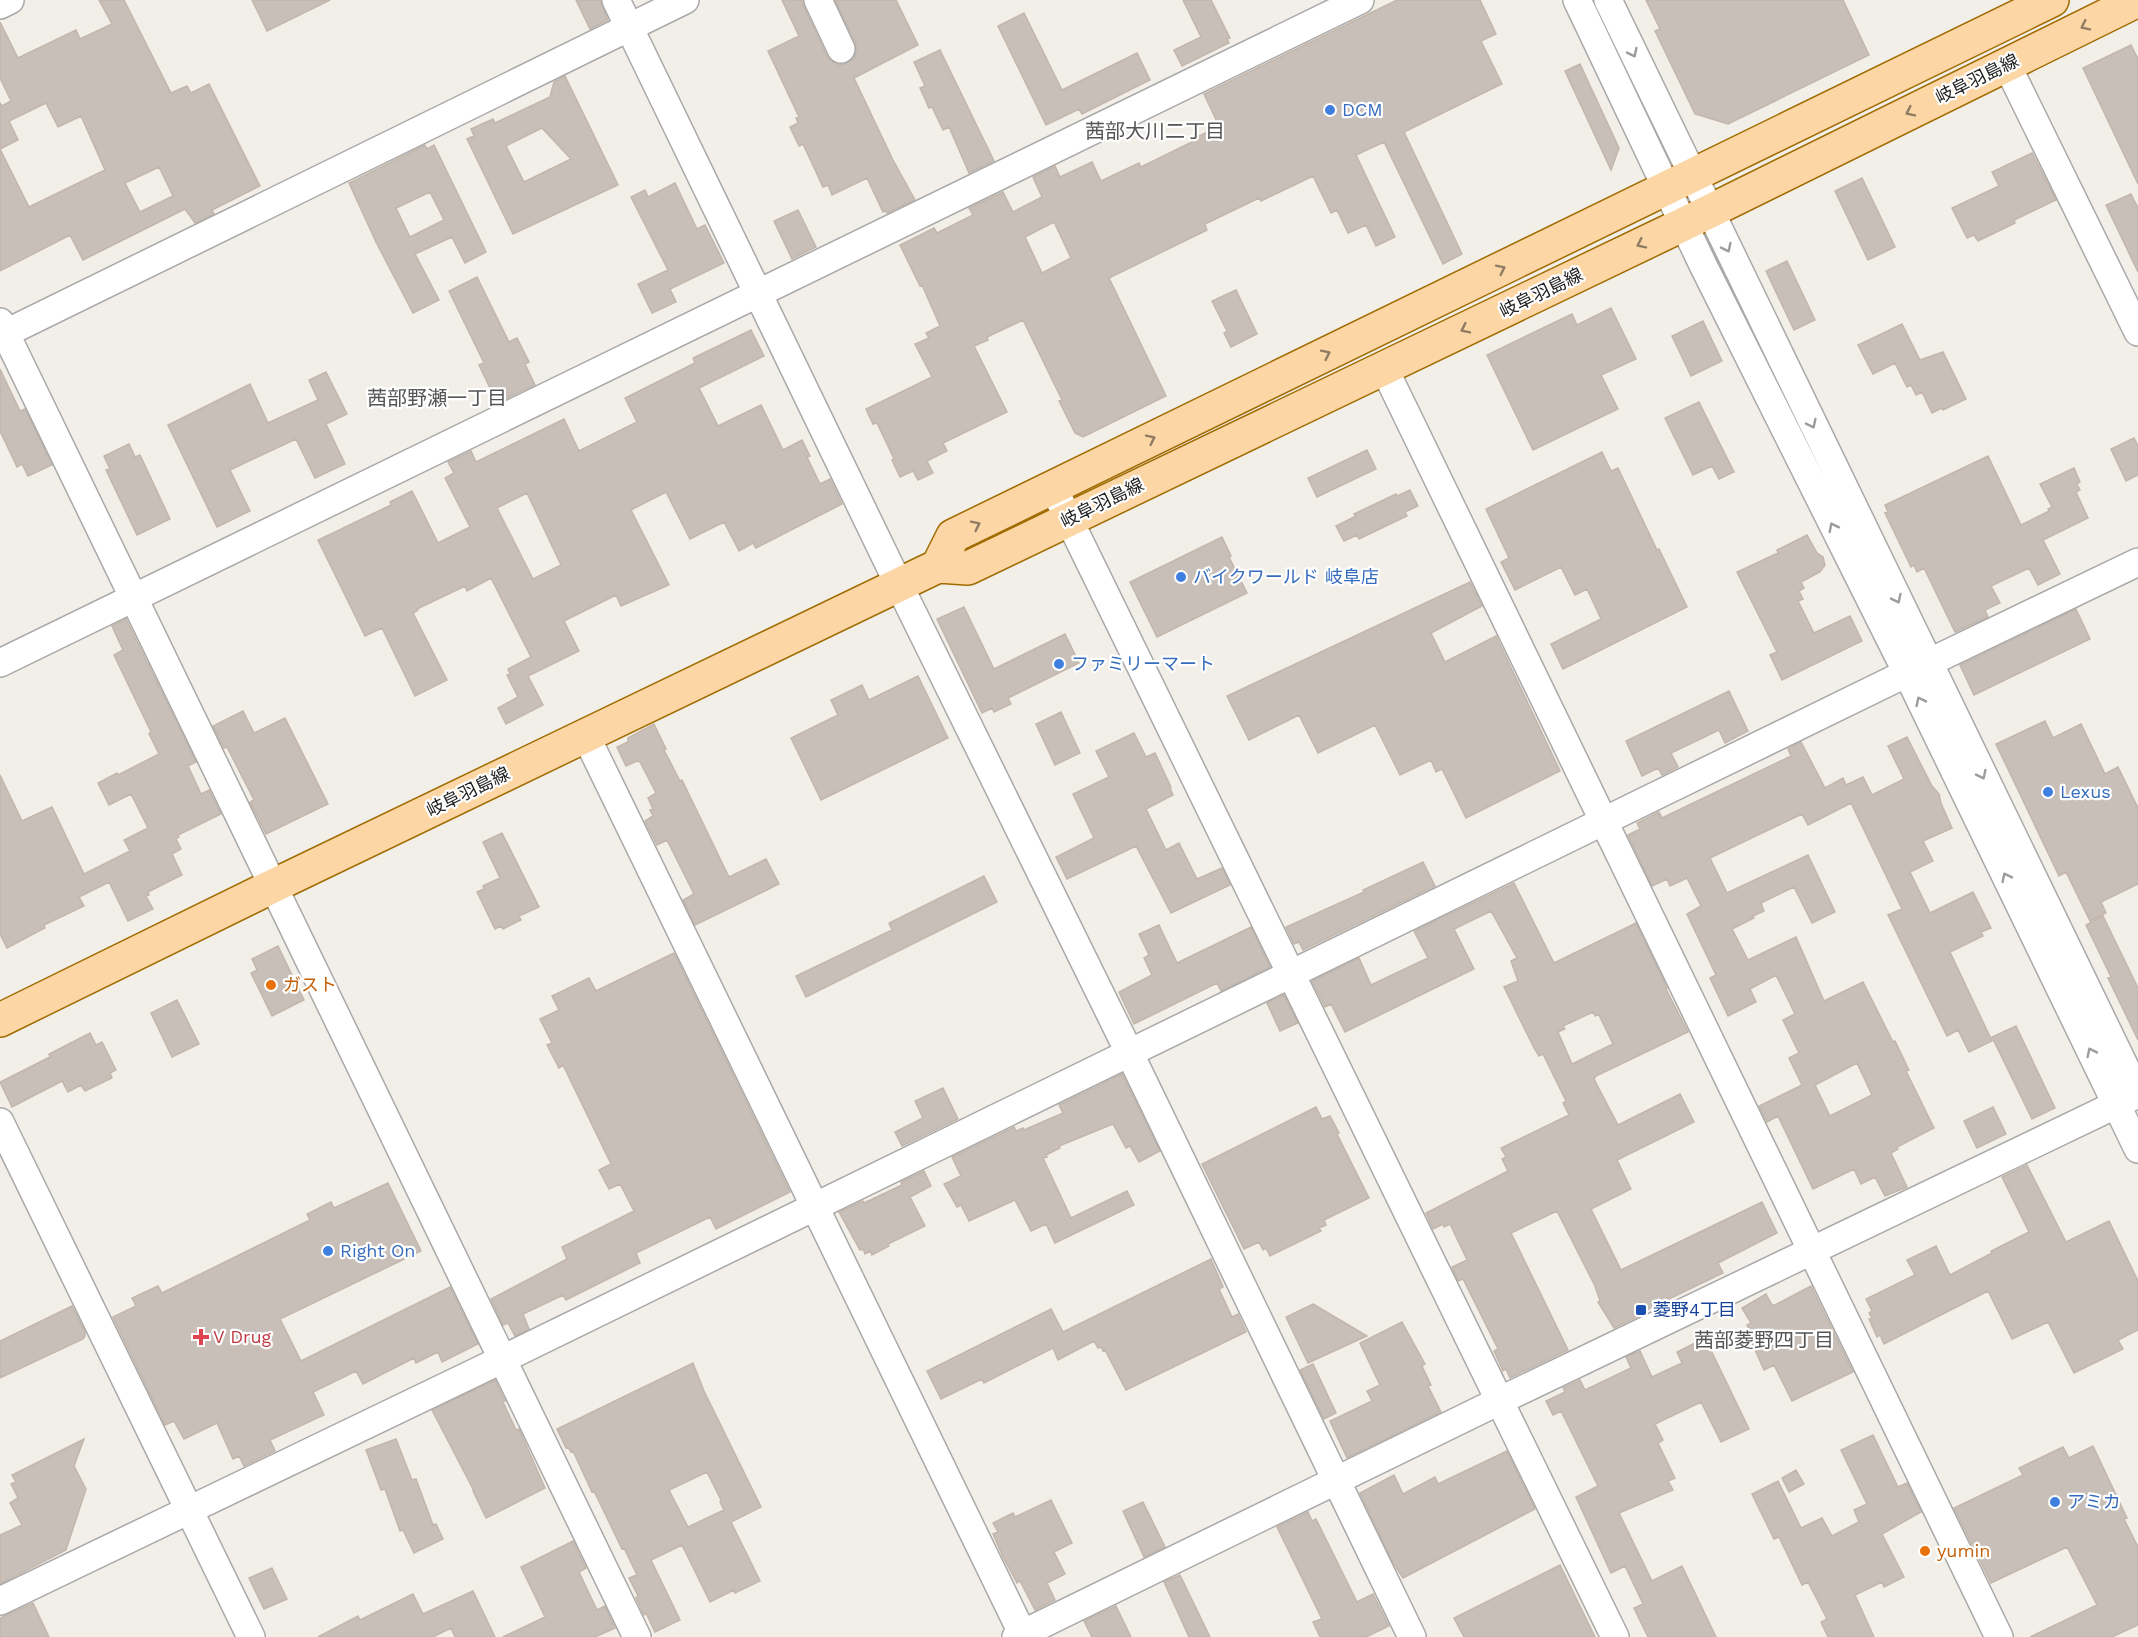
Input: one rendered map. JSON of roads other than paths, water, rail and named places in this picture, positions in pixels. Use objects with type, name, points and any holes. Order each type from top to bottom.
[{"type":"main road","name":"岐阜羽島線","points":[[938,566],[953,536],[2052,0]]},
{"type":"main road","name":"岐阜羽島線","points":[[0,1020],[938,566],[968,568],[1697,217],[2138,0]]},
{"type":"street","points":[[0,5],[10,0]]},
{"type":"street","points":[[616,0],[899,585],[1129,1052],[1410,1636]]},
{"type":"street","points":[[637,1637],[2,330],[685,0]]},
{"type":"street","points":[[818,0],[842,49]]},
{"type":"street","points":[[0,663],[1360,0]]},
{"type":"street","points":[[1577,0],[1680,182],[1917,668],[2133,1097],[2138,1149]]},
{"type":"street","points":[[1608,0],[1680,182]]},
{"type":"street","points":[[2007,64],[2138,332]]},
{"type":"street","points":[[1384,368],[1999,1637]]},
{"type":"street","points":[[1053,487],[1615,1637]]},
{"type":"street","points":[[0,1602],[2138,562]]},
{"type":"street","points":[[586,736],[816,1206],[1021,1636],[1336,1480],[2133,1097]]},
{"type":"street","points":[[0,1122],[251,1637]]},
{"type":"place","name":"DCM","points":[[1330,110]]},
{"type":"place","name":"バイクワールド 岐阜店","points":[[1181,577]]},
{"type":"place","name":"ファミリーマート","points":[[1059,664]]},
{"type":"place","name":"Lexus","points":[[2048,792]]},
{"type":"place","name":"ガスト","points":[[271,985]]},
{"type":"place","name":"Right On","points":[[328,1251]]},
{"type":"place","name":"菱野4丁目","points":[[1641,1310]]},
{"type":"place","name":"V Drug","points":[[201,1337]]},
{"type":"place","name":"アミカ","points":[[2055,1502]]},
{"type":"place","name":"yumin","points":[[1925,1551]]},
{"type":"district","name":"茜部大川二丁目","points":[[1155,131]]},
{"type":"district","name":"茜部野瀬一丁目","points":[[437,398]]},
{"type":"district","name":"茜部菱野四丁目","points":[[1764,1340]]}]
